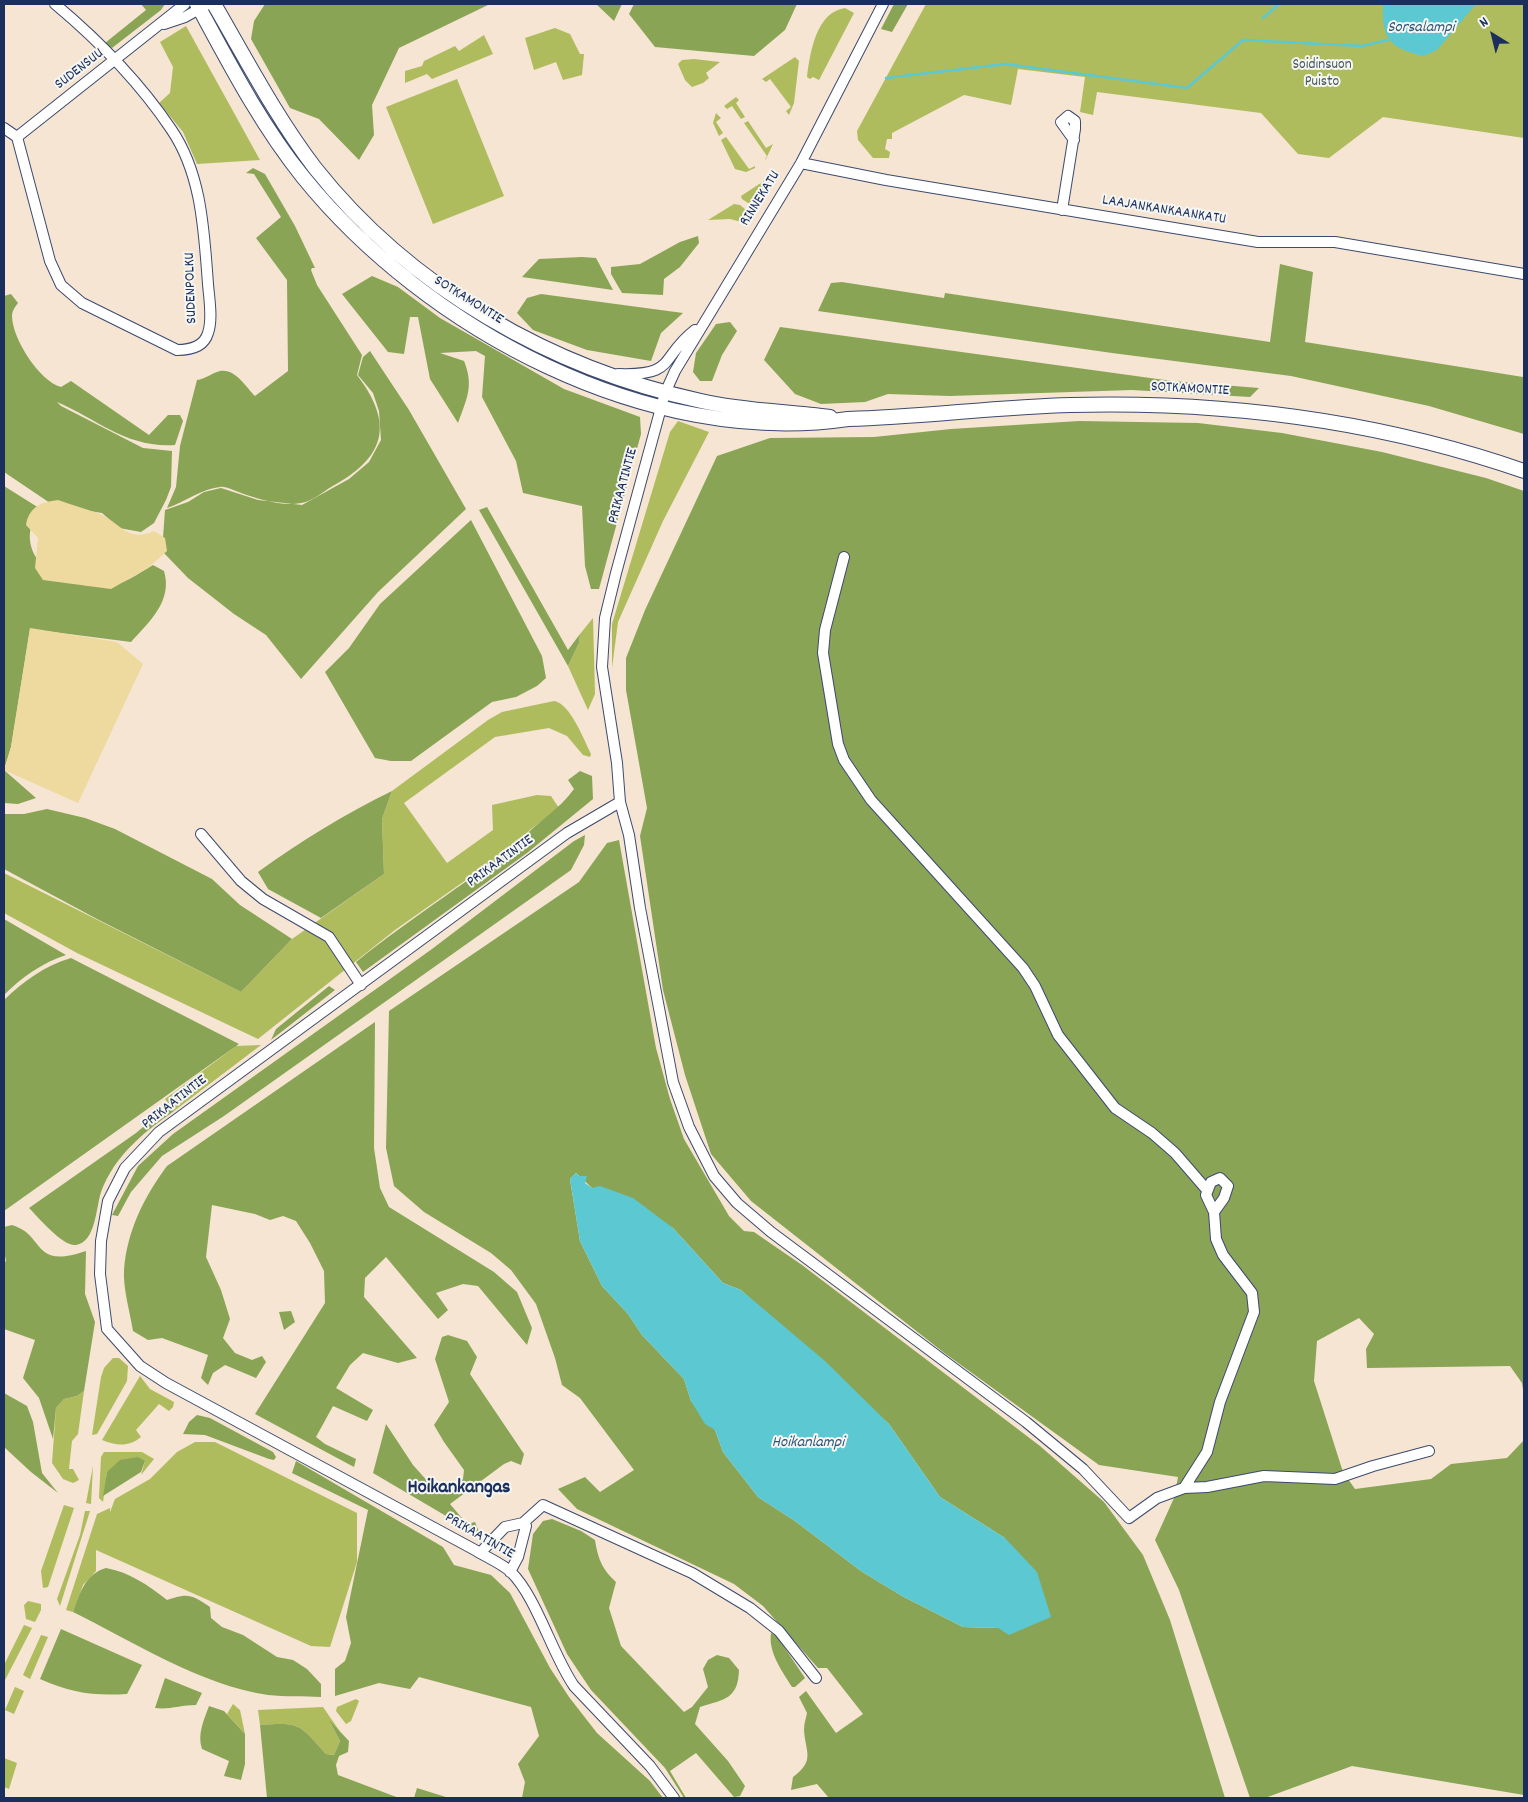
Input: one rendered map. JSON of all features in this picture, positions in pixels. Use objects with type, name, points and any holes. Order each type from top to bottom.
[{"type":"highway","name":"SOTKAMONTIE","points":[[214,4],[293,137],[334,190],[375,234],[407,263],[456,298],[538,344],[605,373],[665,392],[741,408],[848,419]]},
{"type":"highway","name":"SOTKAMONTIE","points":[[202,5],[251,100],[303,177],[366,244],[396,271],[447,309],[530,357],[592,385],[661,406],[695,414],[762,424],[816,424],[848,419],[1070,405],[1154,404],[1230,408],[1306,416],[1372,429],[1442,445],[1524,471]]},
{"type":"street","name":"SUDENPOLKU","points":[[17,137],[54,273],[64,289],[82,303],[177,350],[189,350],[202,344],[208,333],[209,304],[204,226],[191,169],[171,129],[115,60],[85,29],[55,4]]},
{"type":"street","name":"RINNEKATU","points":[[661,406],[665,392],[700,327],[801,163],[883,4]]},
{"type":"street","name":"SUDENSUU","points":[[17,137],[160,25],[182,5]]},
{"type":"street","name":"SUDENSUU","points":[[160,25],[185,17],[202,5]]},
{"type":"street","points":[[4,128],[17,137]]},
{"type":"street","points":[[1062,210],[1074,140]]},
{"type":"street","name":"LAAJANKANKAANKATU","points":[[801,163],[878,179],[1258,242],[1335,242],[1524,274]]},
{"type":"street","points":[[605,373],[638,374],[655,371],[664,366],[683,341],[700,327]]},
{"type":"street","name":"PRIKAATINTIE","points":[[661,406],[605,618],[602,667],[617,763],[620,802],[567,832],[159,1132],[125,1168],[108,1201],[101,1241],[100,1274],[107,1329],[140,1366],[166,1383],[480,1553],[510,1572],[528,1597],[565,1674],[574,1686],[650,1766],[674,1798]]},
{"type":"street","points":[[844,557],[825,630],[823,653],[838,744],[844,760],[871,800],[1023,968],[1035,986],[1058,1035],[1115,1108],[1152,1133],[1175,1153],[1207,1190]]},
{"type":"street","points":[[620,802],[629,834],[640,908],[673,1082],[689,1128],[714,1176],[737,1203],[772,1232],[1026,1422],[1076,1463],[1130,1518],[1157,1498],[1184,1488],[1207,1487],[1264,1476],[1335,1480],[1373,1466],[1430,1451]]},
{"type":"street","points":[[202,834],[241,881],[263,899],[330,937],[361,985]]},
{"type":"street","points":[[1184,1488],[1207,1452],[1220,1402],[1254,1312],[1252,1293],[1223,1255],[1216,1239],[1214,1212],[1207,1200],[1207,1190],[1211,1182],[1220,1178],[1228,1186],[1224,1198],[1214,1212]]},
{"type":"street","points":[[480,1553],[505,1527],[523,1523],[543,1505],[692,1573],[764,1618],[779,1631],[816,1678]]},
{"type":"street","points":[[510,1572],[524,1540],[526,1526],[523,1523]]},
{"type":"green space","points":[[141,4],[165,4],[161,10],[112,48],[105,43],[146,10]]},
{"type":"green space","points":[[265,4],[490,4],[399,48],[372,105],[374,135],[359,160],[319,119],[290,108],[251,39],[254,21]]},
{"type":"green space","points":[[596,4],[622,4],[614,21]]},
{"type":"green space","points":[[634,4],[797,4],[785,30],[754,56],[655,47],[629,14]]},
{"type":"green space","points":[[894,4],[908,4],[892,32],[881,29]]},
{"type":"green space","name":"Soidinsuon Puisto","points":[[926,4],[1524,4],[1524,138],[1383,117],[1329,158],[1298,154],[1261,113],[1097,92],[1093,115],[1080,112],[1085,77],[1018,69],[1011,105],[964,95],[892,133],[892,139],[887,139],[885,149],[890,152],[889,158],[873,158],[858,140],[857,131]]},
{"type":"green space","points":[[845,8],[854,13],[819,80],[813,77],[810,79],[807,77],[816,35],[827,17],[835,11]]},
{"type":"green space","points":[[186,26],[260,160],[197,164],[183,132],[159,103],[170,93],[173,67],[160,42]]},
{"type":"green space","points":[[555,28],[570,34],[580,54],[584,54],[582,75],[563,80],[556,62],[534,70],[525,38]]},
{"type":"green space","points":[[484,35],[493,54],[432,79],[427,74],[405,83],[405,71],[422,66],[424,61],[455,46],[459,51]]},
{"type":"green space","points":[[795,57],[799,61],[794,103],[789,115],[786,111],[791,107],[770,79],[766,82],[762,79]]},
{"type":"green space","points":[[694,59],[720,62],[706,73],[709,78],[703,83],[692,87],[685,80],[678,64],[682,60]]},
{"type":"green space","points":[[457,79],[504,196],[433,224],[386,107]]},
{"type":"green space","points":[[736,97],[739,100],[736,103],[745,117],[741,119],[732,106],[727,109],[724,106]]},
{"type":"green space","points":[[716,113],[721,118],[716,122],[723,133],[719,136],[713,123]]},
{"type":"green space","points":[[748,121],[766,148],[773,144],[766,159],[765,160],[767,156],[744,123]]},
{"type":"green space","points":[[726,137],[749,169],[755,166],[755,168],[746,172],[735,169],[721,140]]},
{"type":"green space","points":[[253,168],[265,174],[295,226],[315,268],[311,270],[317,285],[362,355],[357,375],[377,410],[380,425],[378,439],[373,452],[363,464],[349,476],[309,501],[294,504],[271,502],[222,487],[206,490],[167,508],[176,487],[180,446],[197,380],[220,371],[231,372],[255,396],[288,371],[287,280],[256,238],[281,217],[254,174],[246,173]]},
{"type":"green space","points":[[773,175],[754,207],[742,199],[741,196]]},
{"type":"green space","points":[[734,204],[740,205],[751,214],[745,223],[730,219],[708,220]]},
{"type":"green space","points":[[698,236],[699,243],[680,267],[664,279],[663,295],[622,293],[611,274],[611,267],[640,264],[680,242]]},
{"type":"green space","points":[[596,258],[613,290],[522,277],[539,259]]},
{"type":"green space","points":[[1280,264],[1313,272],[1305,342],[1523,377],[1524,434],[1429,406],[1291,376],[1112,353],[818,311],[831,283],[842,282],[944,298],[945,293],[1270,342]]},
{"type":"green space","points":[[372,276],[398,287],[440,318],[564,389],[640,417],[641,434],[599,589],[591,589],[585,566],[582,506],[523,493],[516,461],[482,397],[485,356],[476,351],[440,353],[464,361],[467,370],[469,378],[468,392],[458,423],[430,379],[418,317],[410,317],[404,354],[388,352],[342,294]]},
{"type":"green space","points":[[11,294],[18,303],[12,316],[13,325],[22,347],[36,368],[53,383],[61,387],[71,381],[149,435],[168,415],[180,415],[183,421],[175,445],[158,445],[127,437],[57,402],[61,406],[143,448],[172,451],[171,487],[154,523],[141,532],[119,528],[102,513],[53,505],[4,472],[4,296]]},
{"type":"green space","points":[[541,294],[683,313],[661,333],[651,361],[587,350],[533,330],[517,313],[527,298]]},
{"type":"green space","points":[[730,322],[737,331],[722,355],[712,381],[700,381],[693,372],[696,353],[716,324]]},
{"type":"green space","points":[[780,327],[1172,381],[1259,388],[1250,397],[1132,390],[950,396],[888,394],[865,402],[821,404],[795,394],[764,360]]},
{"type":"green space","points":[[370,351],[409,410],[466,509],[378,592],[301,679],[266,635],[234,614],[188,578],[162,551],[165,510],[188,502],[204,492],[221,488],[258,500],[302,505],[349,479],[369,462],[381,440],[379,411],[373,393],[358,375],[363,357]]},
{"type":"green space","points":[[678,421],[709,432],[663,521],[618,622],[612,668],[612,624],[670,432]]},
{"type":"green space","points":[[1079,421],[1198,423],[1282,433],[1382,452],[1486,478],[1524,491],[1524,1396],[1522,1383],[1510,1366],[1367,1368],[1366,1349],[1374,1334],[1359,1318],[1317,1341],[1314,1381],[1343,1472],[1355,1489],[1431,1479],[1451,1464],[1507,1458],[1524,1440],[1524,1795],[1352,1766],[1265,1798],[1250,1798],[1179,1590],[1155,1540],[1174,1498],[1178,1477],[1099,1465],[943,1352],[751,1201],[711,1154],[685,1075],[663,990],[640,836],[647,808],[626,690],[626,658],[645,610],[717,456],[770,438],[874,437],[951,429]]},
{"type":"green space","points":[[4,486],[39,508],[31,526],[30,542],[35,556],[45,567],[58,576],[73,583],[108,586],[125,581],[153,565],[164,571],[166,582],[165,592],[158,610],[131,642],[30,629],[11,747],[4,770]]},
{"type":"green space","points":[[487,507],[568,650],[580,634],[579,643],[568,666],[479,510]]},
{"type":"green space","points":[[471,520],[542,656],[546,678],[537,686],[516,697],[492,702],[411,761],[391,761],[375,758],[325,672],[349,648],[380,604]]},
{"type":"green space","points":[[593,618],[595,694],[588,710],[568,666],[579,643],[580,634]]},
{"type":"green space","points":[[554,701],[560,703],[571,715],[591,754],[590,757],[583,755],[567,736],[549,728],[495,737],[404,803],[447,863],[493,830],[492,805],[537,795],[551,796],[559,808],[531,829],[514,846],[395,930],[258,1039],[77,953],[4,913],[4,873],[241,992],[292,939],[384,874],[382,819],[392,791],[488,720],[502,712]]},
{"type":"green space","points":[[4,770],[36,798],[18,804],[4,803]]},
{"type":"green space","points":[[580,771],[592,776],[593,799],[527,853],[363,972],[356,962],[509,849],[558,807],[574,789],[568,780]]},
{"type":"green space","points":[[392,791],[382,819],[384,874],[321,918],[268,889],[258,872],[357,809]]},
{"type":"green space","points":[[47,809],[85,818],[115,829],[212,879],[240,905],[292,939],[241,992],[97,919],[4,869],[4,814],[24,814]]},
{"type":"green space","points":[[585,835],[584,845],[571,870],[224,1116],[162,1156],[131,1192],[118,1216],[112,1215],[138,1166],[173,1134],[432,949],[574,841]]},
{"type":"green space","points":[[619,840],[656,1048],[670,1099],[684,1139],[729,1216],[744,1231],[754,1232],[802,1265],[1040,1446],[1104,1502],[1143,1555],[1170,1620],[1225,1798],[829,1798],[817,1784],[791,1790],[793,1777],[805,1766],[807,1760],[804,1729],[807,1713],[799,1697],[806,1691],[836,1733],[863,1714],[827,1668],[818,1668],[763,1606],[734,1584],[577,1509],[558,1489],[585,1477],[600,1492],[634,1470],[580,1398],[562,1385],[555,1358],[536,1304],[511,1270],[491,1253],[424,1212],[394,1186],[386,1148],[389,1011],[579,882],[607,843]],"holes":[[[576,1173],[592,1188],[673,1228],[723,1283],[741,1290],[889,1424],[940,1497],[1005,1538],[998,1628],[963,1627],[902,1596],[861,1571],[795,1521],[758,1497],[723,1452],[715,1430],[691,1401],[684,1379],[642,1335],[628,1314],[602,1286],[580,1241],[570,1179]]]},
{"type":"green space","points":[[4,919],[66,955],[33,971],[4,995]]},
{"type":"green space","points":[[71,958],[239,1044],[4,1211],[4,1000],[35,975],[52,965]]},
{"type":"green space","points":[[329,986],[335,990],[271,1040],[276,1029]]},
{"type":"green space","points":[[375,1022],[374,1148],[380,1188],[389,1207],[494,1272],[517,1292],[532,1328],[527,1345],[478,1286],[463,1284],[436,1293],[448,1310],[438,1319],[386,1257],[365,1278],[364,1297],[417,1358],[398,1363],[363,1353],[350,1365],[336,1388],[373,1410],[367,1421],[333,1406],[316,1437],[325,1444],[356,1459],[354,1467],[255,1414],[325,1303],[324,1271],[296,1221],[283,1216],[270,1220],[255,1214],[212,1205],[206,1257],[221,1290],[230,1319],[223,1338],[235,1353],[252,1360],[262,1356],[266,1362],[256,1378],[225,1365],[213,1373],[208,1385],[201,1378],[208,1355],[162,1338],[148,1340],[133,1331],[124,1270],[129,1242],[138,1215],[151,1190],[167,1166]]},
{"type":"green space","points":[[261,1045],[174,1111],[165,1099],[236,1046]]},
{"type":"green space","points":[[169,1105],[174,1111],[131,1146],[114,1167],[101,1192],[91,1231],[88,1238],[83,1242],[76,1245],[64,1241],[51,1231],[29,1208],[136,1133]]},
{"type":"green space","points":[[12,1225],[23,1230],[47,1254],[68,1256],[86,1251],[85,1294],[95,1322],[84,1391],[77,1396],[64,1399],[56,1408],[53,1439],[39,1398],[23,1378],[35,1340],[4,1329],[4,1263],[6,1261],[4,1227]]},
{"type":"green space","points":[[291,1311],[295,1322],[284,1330],[279,1312]]},
{"type":"green space","points":[[448,1335],[467,1341],[477,1357],[470,1374],[524,1454],[521,1465],[511,1461],[504,1464],[450,1504],[467,1524],[475,1522],[479,1532],[475,1533],[373,1473],[386,1424],[413,1465],[439,1494],[463,1479],[464,1470],[434,1425],[449,1402],[435,1359],[442,1337]]},
{"type":"green space","points":[[113,1358],[119,1358],[128,1366],[127,1381],[97,1434],[92,1435],[101,1377],[104,1368]]},
{"type":"green space","points":[[140,1376],[150,1389],[174,1402],[173,1407],[169,1411],[159,1404],[136,1430],[141,1437],[132,1443],[118,1444],[102,1440]]},
{"type":"green space","points":[[84,1391],[78,1434],[72,1441],[69,1469],[73,1469],[79,1480],[73,1483],[63,1479],[52,1463],[56,1408],[64,1399],[77,1396]]},
{"type":"green space","points":[[4,1393],[27,1406],[33,1422],[42,1473],[58,1493],[31,1472],[4,1447]]},
{"type":"green space","points":[[197,1415],[210,1418],[273,1452],[276,1457],[274,1460],[269,1459],[205,1435],[183,1434],[189,1422]]},
{"type":"green space","points":[[195,1442],[215,1442],[357,1513],[357,1562],[330,1647],[311,1646],[96,1550],[96,1571],[83,1585],[73,1612],[66,1610],[97,1514],[110,1508],[110,1512],[115,1499],[150,1479],[177,1452]]},
{"type":"green space","points":[[104,1452],[142,1452],[154,1459],[141,1475],[145,1461],[107,1472],[103,1502],[99,1498],[101,1457]]},
{"type":"green space","points":[[138,1457],[145,1461],[141,1472],[103,1496],[107,1472],[120,1460]]},
{"type":"green space","points":[[296,1461],[443,1547],[454,1565],[491,1575],[510,1593],[550,1668],[569,1697],[597,1733],[650,1781],[663,1798],[522,1798],[525,1782],[518,1764],[539,1736],[531,1707],[419,1677],[410,1689],[379,1683],[335,1696],[335,1669],[345,1661],[351,1643],[346,1617],[368,1510],[292,1473]]},
{"type":"green space","points":[[93,1466],[91,1504],[86,1503]]},
{"type":"green space","points":[[64,1505],[74,1508],[48,1587],[43,1588],[41,1571]]},
{"type":"green space","points":[[85,1511],[90,1511],[60,1606],[57,1599],[80,1535]]},
{"type":"green space","points":[[552,1519],[581,1531],[595,1540],[601,1563],[616,1582],[609,1608],[621,1646],[684,1712],[692,1707],[708,1687],[703,1669],[708,1660],[717,1655],[729,1658],[739,1670],[738,1680],[733,1692],[723,1699],[700,1707],[695,1724],[728,1761],[745,1786],[740,1796],[734,1797],[696,1753],[670,1771],[686,1798],[684,1798],[665,1768],[591,1690],[567,1654],[528,1569],[533,1534],[543,1521]]},
{"type":"green space","points":[[106,1568],[138,1580],[167,1600],[180,1596],[198,1599],[210,1607],[211,1618],[222,1627],[243,1635],[277,1657],[293,1660],[307,1669],[321,1684],[321,1697],[268,1695],[217,1682],[168,1661],[73,1612],[84,1585],[93,1575]]},
{"type":"green space","points":[[28,1601],[41,1604],[41,1610],[35,1622],[26,1619],[24,1605]]},
{"type":"green space","points":[[24,1625],[32,1628],[4,1682],[4,1665]]},
{"type":"green space","points":[[61,1629],[142,1665],[127,1694],[83,1692],[62,1688],[40,1679]]},
{"type":"green space","points":[[771,1633],[776,1635],[805,1678],[795,1687],[792,1687],[777,1661],[772,1647]]},
{"type":"green space","points":[[41,1635],[48,1637],[30,1679],[23,1675]]},
{"type":"green space","points":[[165,1678],[202,1693],[196,1705],[155,1708]]},
{"type":"green space","points":[[15,1687],[24,1691],[14,1714],[5,1710]]},
{"type":"green space","points":[[356,1699],[359,1701],[351,1721],[346,1724],[336,1711],[337,1707]]},
{"type":"green space","points":[[233,1704],[240,1710],[245,1734],[227,1714]]},
{"type":"green space","points":[[209,1706],[224,1711],[245,1734],[245,1764],[241,1780],[224,1776],[229,1761],[202,1749],[200,1738]]},
{"type":"green space","points":[[323,1707],[341,1733],[330,1722],[340,1741],[334,1755],[326,1754],[310,1736],[298,1727],[284,1724],[260,1725],[258,1710]]},
{"type":"green space","points":[[329,1720],[349,1741],[348,1752],[339,1756],[336,1765],[338,1775],[399,1798],[267,1798],[260,1725],[284,1724],[298,1727],[310,1736],[326,1754],[334,1755],[340,1741]]},
{"type":"green space","points":[[4,1758],[17,1763],[9,1789],[4,1787]]},
{"type":"green space","points":[[417,1788],[449,1798],[414,1798]]},
{"type":"sand","points":[[58,500],[100,514],[125,530],[137,535],[154,531],[165,538],[167,551],[148,568],[111,589],[43,580],[35,568],[38,538],[26,525],[33,510],[46,502]]},
{"type":"sand","points":[[30,628],[117,642],[143,664],[78,803],[4,770],[11,747]]},
{"type":"water","name":"Sorsalampi","points":[[1383,4],[1476,4],[1437,50],[1424,56],[1403,50],[1390,40],[1384,26]]},
{"type":"water","name":"Hoikanlampi","points":[[576,1173],[579,1176],[587,1176],[585,1183],[592,1188],[600,1186],[633,1198],[673,1228],[723,1283],[741,1290],[825,1361],[889,1424],[940,1497],[1005,1538],[1037,1572],[1051,1617],[1009,1635],[998,1628],[963,1627],[902,1596],[861,1571],[795,1521],[758,1497],[723,1452],[715,1430],[705,1424],[691,1401],[684,1379],[642,1335],[628,1314],[602,1286],[580,1241],[570,1179]]},
{"type":"waterway","points":[[1263,18],[1279,4]]},
{"type":"waterway","points":[[886,78],[1005,64],[1187,88],[1243,40],[1362,46],[1388,40]]},
{"type":"district","name":"Hoikankangas","points":[[459,1489]]}]
